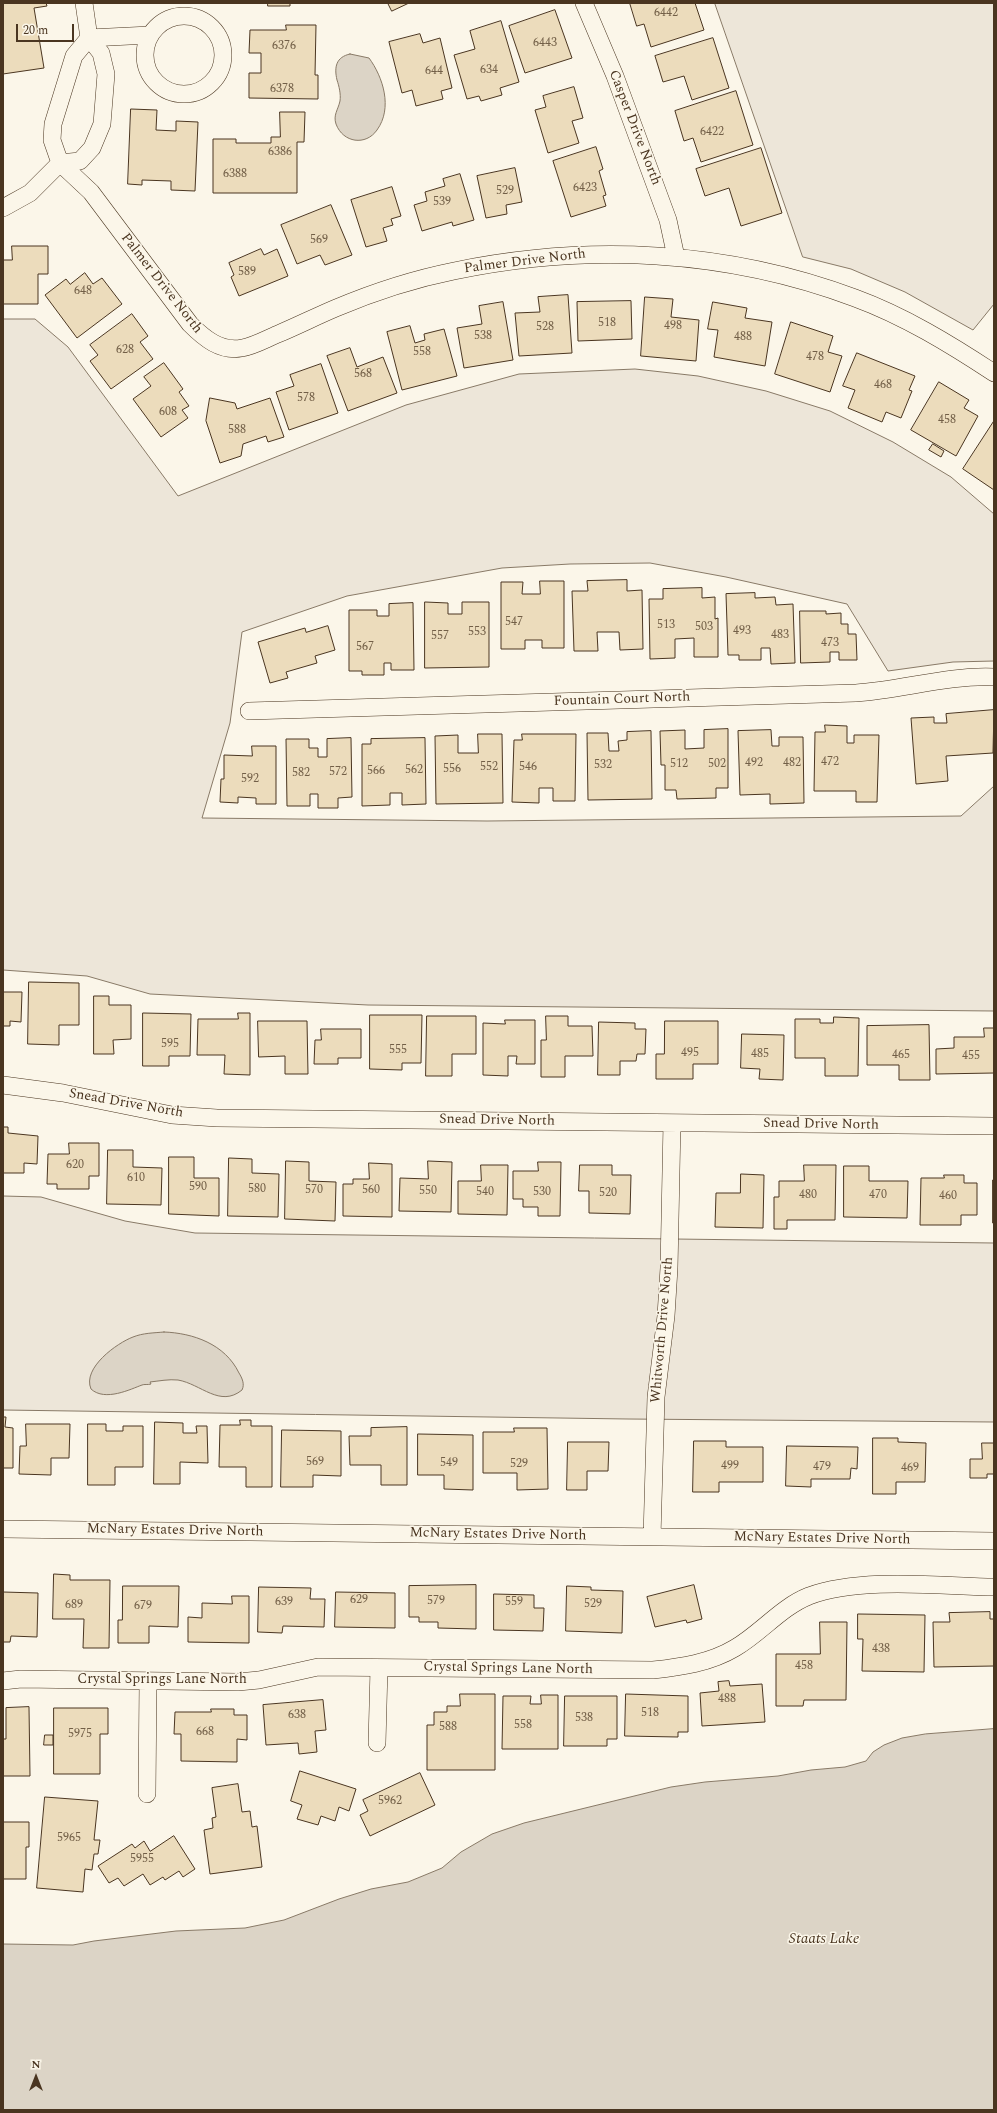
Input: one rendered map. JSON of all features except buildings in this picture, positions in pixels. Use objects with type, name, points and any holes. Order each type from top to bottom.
[{"type":"street","points":[[3,208],[30,193],[60,163],[80,160],[92,148],[102,124],[106,74],[101,53],[89,38],[84,3]]},
{"type":"street","name":"Casper Drive North","points":[[584,3],[615,76],[668,220],[676,256]]},
{"type":"street","points":[[60,163],[52,140],[53,124],[74,56],[89,38],[150,35],[158,25],[169,18],[182,16],[195,17],[207,23],[216,32],[222,44],[223,57],[220,70],[213,80],[203,88],[191,93],[179,93],[166,90],[156,82],[149,72],[145,60],[146,47],[150,35]]},
{"type":"street","name":"Palmer Drive North","points":[[60,163],[91,192],[190,324],[204,338],[222,347],[241,348],[264,340],[338,307],[393,287],[454,271],[514,261],[577,255],[621,254],[676,256],[732,264],[797,278],[856,298],[910,322],[968,355],[994,373]]},
{"type":"street","name":"Fountain Court North","points":[[249,711],[856,693],[889,691],[946,680],[994,677]]},
{"type":"street","name":"Snead Drive North","points":[[3,1085],[63,1092],[172,1115],[216,1118],[994,1126]]},
{"type":"street","name":"Whitworth Drive North","points":[[652,1537],[656,1397],[666,1316],[670,1268],[672,1123]]},
{"type":"street","name":"McNary Estates Drive North","points":[[3,1529],[994,1541]]},
{"type":"street","name":"Crystal Springs Lane North","points":[[3,1681],[21,1679],[238,1682],[258,1680],[318,1667],[653,1670],[684,1666],[709,1659],[735,1648],[787,1608],[808,1597],[838,1588],[879,1585],[994,1587]]},
{"type":"street","points":[[377,1743],[379,1668]]},
{"type":"street","points":[[147,1794],[148,1681]]},
{"type":"shaded area","points":[[715,3],[994,3],[994,304],[973,330],[905,292],[851,269],[803,257]]},
{"type":"shaded area","points":[[3,319],[35,319],[68,347],[178,496],[406,405],[519,374],[635,369],[698,376],[766,391],[830,411],[893,442],[951,477],[994,514],[994,661],[953,662],[888,671],[847,604],[726,577],[650,563],[570,564],[502,568],[347,596],[242,632],[230,723],[202,818],[487,821],[961,816],[994,786],[994,1011],[368,1005],[150,994],[87,976],[3,970]]},
{"type":"shaded area","points":[[3,1196],[41,1197],[125,1221],[195,1233],[994,1243],[994,1422],[628,1419],[3,1410]]},
{"type":"water","points":[[350,54],[369,58],[382,83],[384,93],[385,103],[382,121],[372,135],[361,140],[355,140],[344,135],[339,130],[335,121],[335,115],[340,98],[336,67],[339,60],[345,55]]},
{"type":"water","points":[[164,1332],[197,1338],[217,1348],[233,1363],[239,1373],[243,1383],[242,1390],[234,1395],[226,1397],[218,1396],[178,1380],[150,1382],[151,1384],[110,1395],[97,1393],[91,1389],[90,1381],[96,1365],[110,1351],[126,1340],[137,1336],[148,1333]]},
{"type":"water","name":"Staats Lake","points":[[994,1729],[994,2110],[3,2110],[3,1944],[73,1945],[176,1931],[245,1928],[284,1920],[339,1899],[371,1889],[408,1882],[442,1868],[461,1852],[492,1834],[524,1823],[671,1787],[705,1782],[778,1776],[811,1770],[845,1767],[866,1761],[873,1752],[884,1745],[902,1738],[925,1734]]}]
